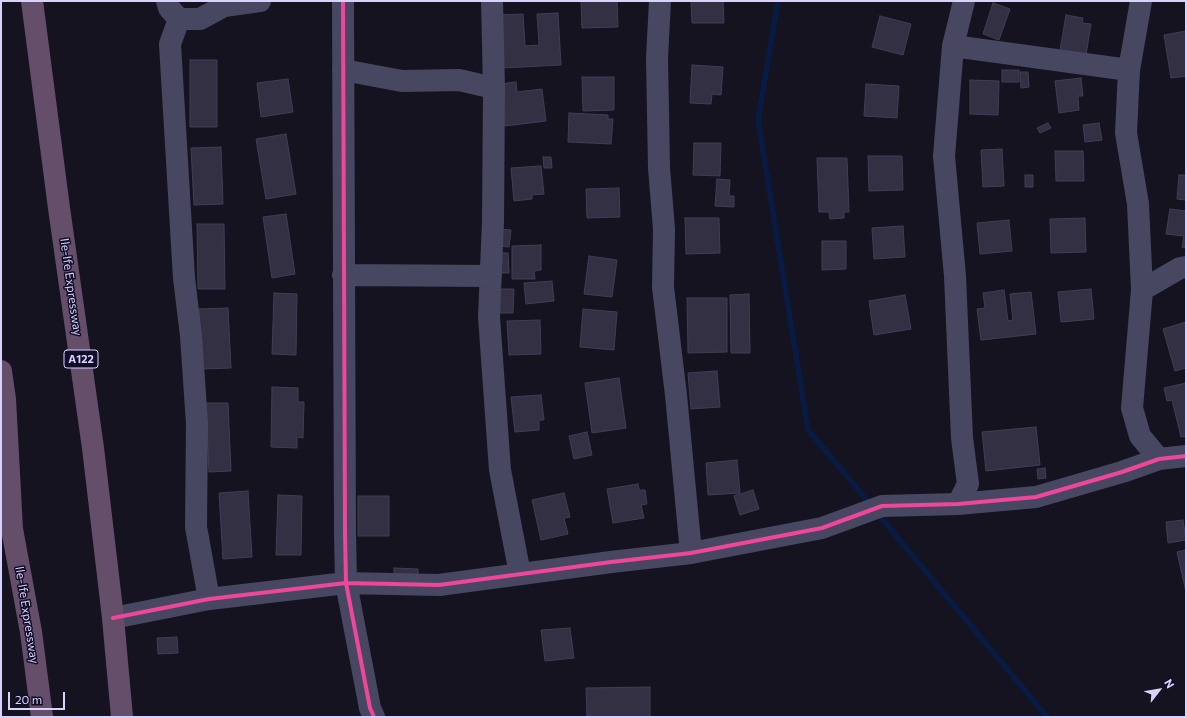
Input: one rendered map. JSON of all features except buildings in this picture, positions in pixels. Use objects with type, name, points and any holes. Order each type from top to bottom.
[{"type":"highway","name":"Ile-Ife Expressway","points":[[32,1],[59,208],[93,448],[113,618],[122,717]]},
{"type":"highway","name":"Ile-Ife Expressway","points":[[1,370],[5,399],[6,528],[31,632],[42,717]]},
{"type":"street","points":[[167,1],[169,8],[179,19],[200,19],[224,6],[260,1]]},
{"type":"street","points":[[344,1],[344,533],[346,584],[370,708],[374,717]]},
{"type":"street","points":[[492,1],[494,88],[493,222],[489,317],[500,470],[520,574]]},
{"type":"street","points":[[660,1],[657,58],[659,168],[664,229],[663,287],[676,395],[691,553]]},
{"type":"street","points":[[958,504],[968,484],[962,438],[955,276],[944,156],[953,46],[964,1]]},
{"type":"street","points":[[1141,1],[1129,70],[1126,133],[1138,204],[1142,290],[1132,408],[1140,436],[1159,459]]},
{"type":"street","points":[[179,19],[170,44],[184,278],[192,336],[197,424],[196,527],[209,599]]},
{"type":"street","points":[[953,46],[1129,70]]},
{"type":"street","points":[[343,70],[402,81],[459,80],[494,88]]},
{"type":"street","points":[[1142,290],[1180,268],[1186,267]]},
{"type":"street","points":[[344,275],[491,276]]},
{"type":"street","points":[[1122,472],[1140,436]]},
{"type":"street","points":[[113,618],[209,599],[346,584],[439,585],[691,553],[822,528],[882,506],[958,504],[1036,497],[1122,472],[1159,459],[1186,456]]},
{"type":"waterway","points":[[778,1],[758,120],[808,430],[871,505]]},
{"type":"waterway","points":[[877,513],[1047,717]]},
{"type":"cycle path","points":[[343,1],[346,583],[370,708],[374,717]]},
{"type":"cycle path","points":[[113,618],[209,599],[346,583],[439,585],[691,553],[822,528],[882,506],[958,504],[1036,497],[1122,472],[1159,459],[1186,456]]}]
